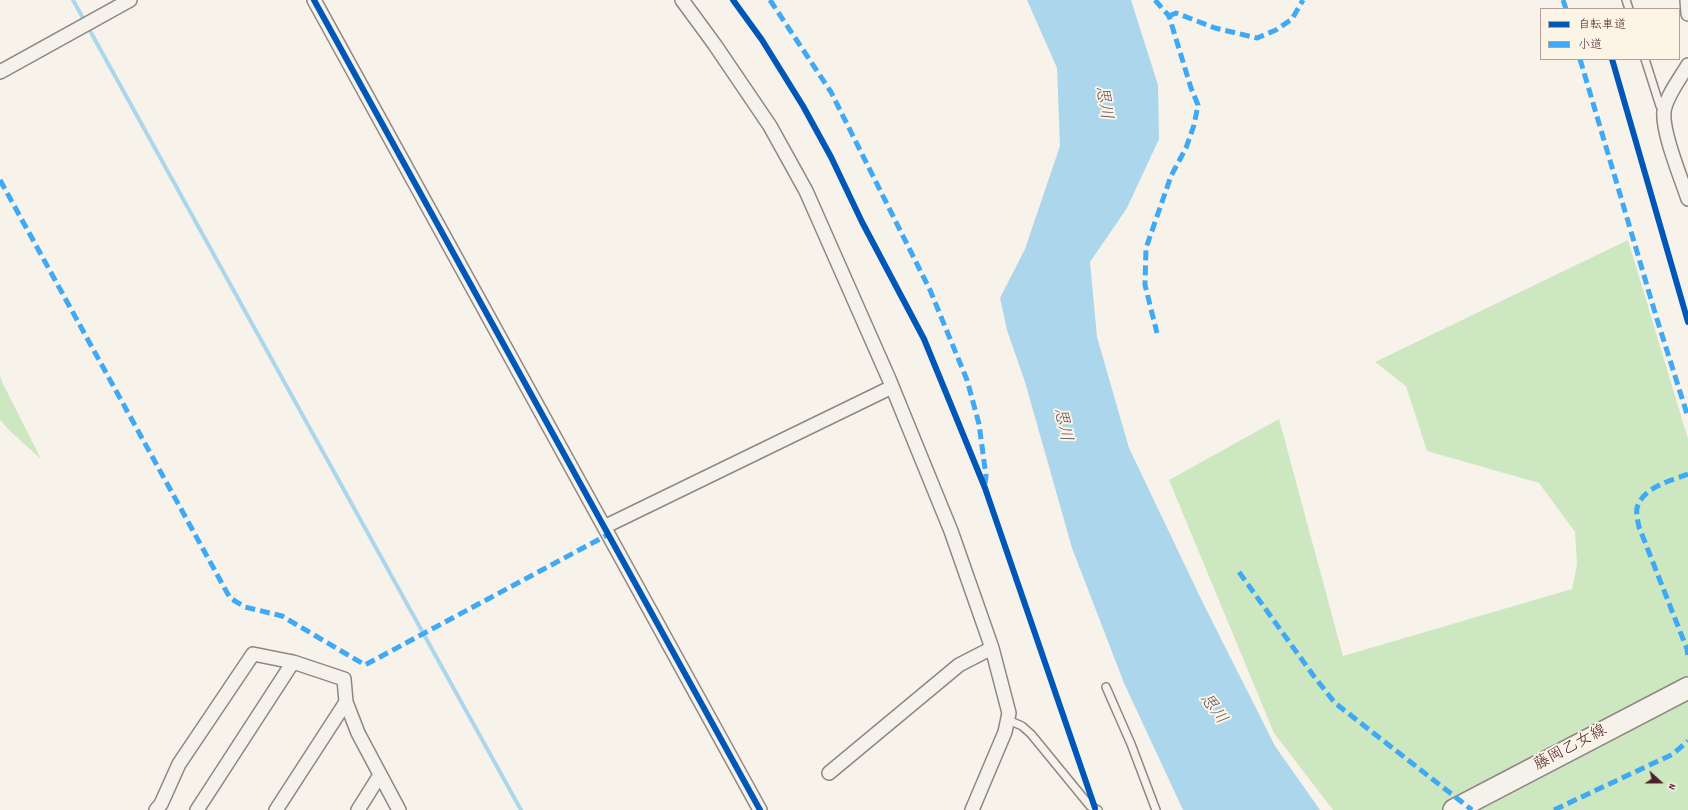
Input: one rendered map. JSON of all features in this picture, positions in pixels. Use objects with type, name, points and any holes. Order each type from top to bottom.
[{"type":"main road","name":"藤岡乙女線","points":[[1454,810],[1688,688]]},
{"type":"street","points":[[0,72],[130,0]]},
{"type":"street","points":[[314,0],[760,810]]},
{"type":"street","points":[[682,0],[715,44],[770,126],[806,191],[892,387],[951,531],[992,648],[1008,705],[1008,720],[972,810]]},
{"type":"street","points":[[1688,0],[1688,14]]},
{"type":"street","points":[[1688,65],[1669,97],[1664,111],[1668,137],[1688,199]]},
{"type":"street","points":[[604,527],[892,387]]},
{"type":"street","points":[[829,773],[960,666],[992,648]]},
{"type":"street","points":[[156,810],[161,804],[179,764],[253,654],[293,662],[344,679],[346,702],[358,734],[399,810]]},
{"type":"street","points":[[197,810],[293,662]]},
{"type":"street","points":[[276,810],[346,702]]},
{"type":"street","points":[[358,810],[380,775]]},
{"type":"lane","points":[[1645,60],[1660,106],[1664,111]]},
{"type":"lane","points":[[1106,687],[1131,744],[1156,810]]},
{"type":"lane","points":[[1008,720],[1027,730],[1090,806],[1096,809]]},
{"type":"green space","points":[[1628,240],[1688,439],[1688,810],[1333,810],[1274,733],[1169,480],[1279,419],[1343,656],[1572,589],[1577,564],[1575,532],[1539,483],[1427,451],[1406,386],[1375,362]]},
{"type":"green space","points":[[0,376],[3,384],[41,459],[0,420]]},
{"type":"water","name":"思川","points":[[1027,0],[1131,0],[1158,85],[1159,139],[1127,208],[1090,262],[1097,337],[1129,448],[1202,601],[1275,746],[1320,810],[1183,810],[1124,683],[1072,548],[1025,382],[1007,330],[1000,298],[1025,249],[1060,146],[1057,68]]},
{"type":"waterway","points":[[73,0],[521,810]]},
{"type":"marked path","points":[[770,0],[831,92],[930,290],[967,380],[979,424],[986,476],[985,484]]},
{"type":"marked path","points":[[1155,0],[1169,16],[1191,88],[1198,105],[1194,125],[1186,148],[1171,176],[1146,248],[1145,285],[1157,333]]},
{"type":"marked path","points":[[1169,16],[1176,13],[1215,28],[1257,38],[1276,30],[1292,19],[1303,0]]},
{"type":"marked path","points":[[1563,0],[1566,8]]},
{"type":"marked path","points":[[1580,60],[1656,316],[1688,417]]},
{"type":"marked path","points":[[0,180],[230,598],[245,607],[282,616],[365,665],[609,534]]},
{"type":"marked path","points":[[1688,474],[1666,482],[1651,490],[1640,501],[1637,508],[1639,527],[1687,649],[1688,657]]},
{"type":"marked path","points":[[1239,572],[1335,703],[1472,810]]},
{"type":"marked path","points":[[1554,810],[1673,754],[1688,741]]},
{"type":"cycle path","points":[[314,0],[760,810]]},
{"type":"cycle path","points":[[733,0],[762,40],[803,106],[831,157],[862,222],[924,339],[985,488],[1095,808]]},
{"type":"cycle path","points":[[1612,60],[1688,322]]}]
